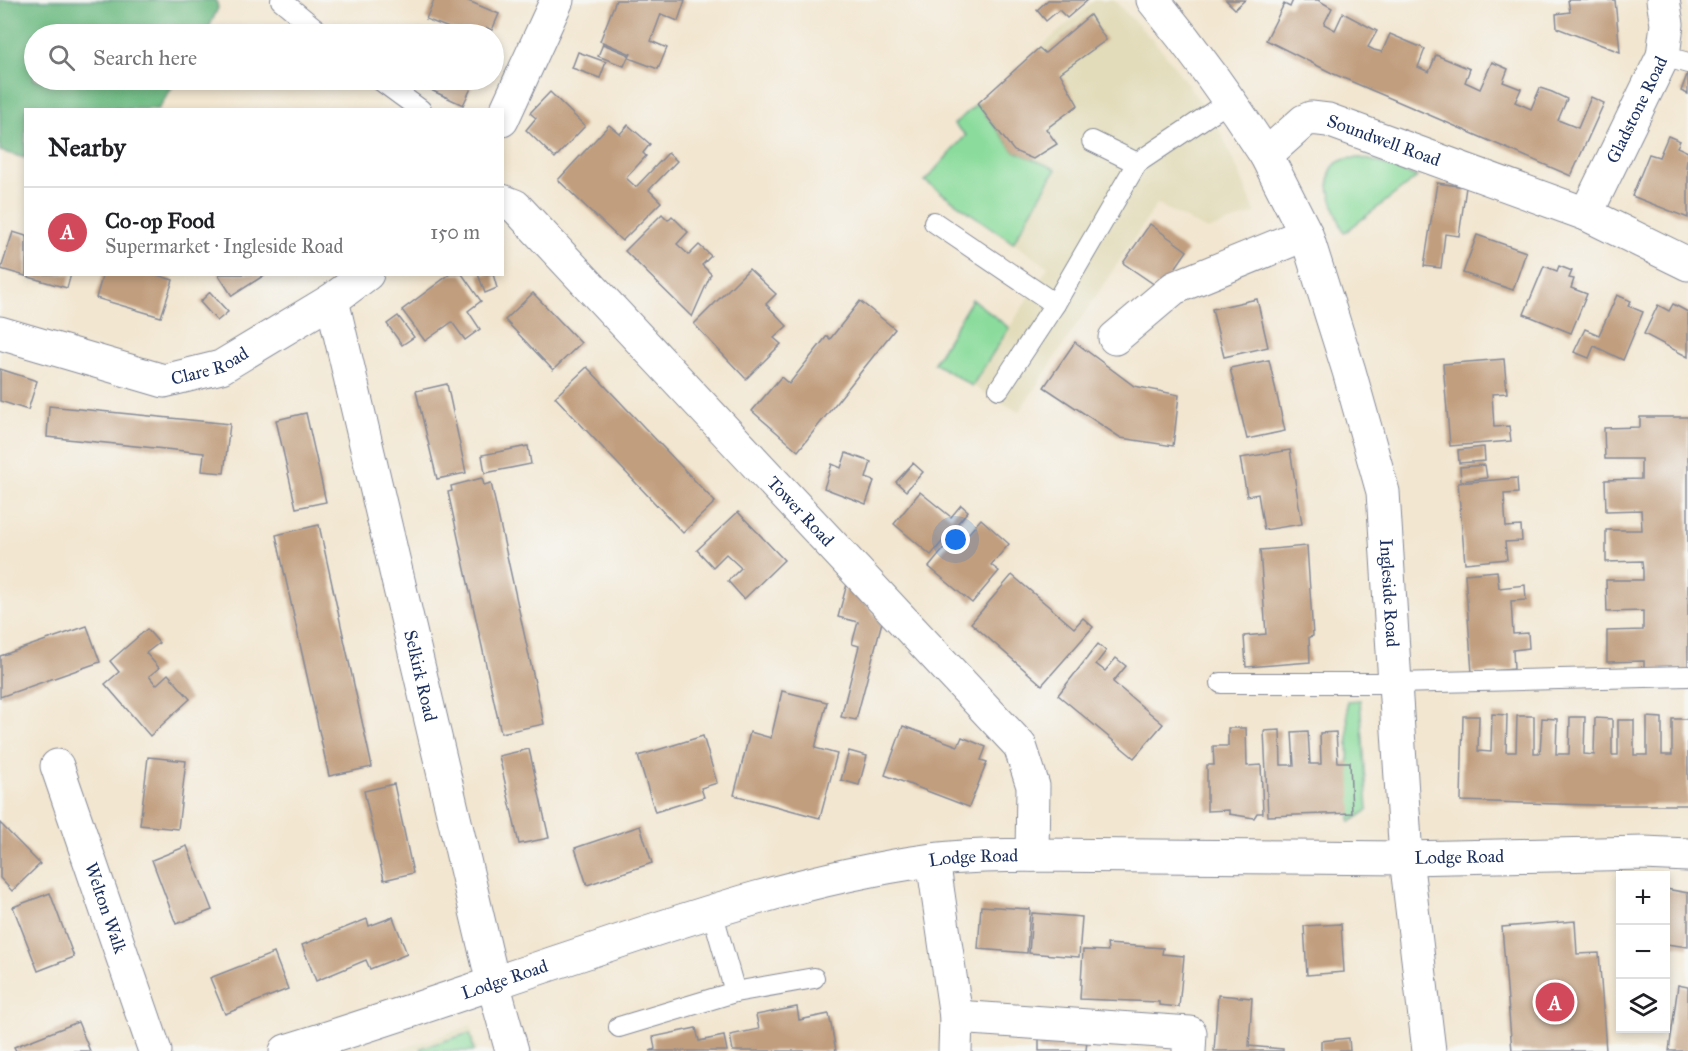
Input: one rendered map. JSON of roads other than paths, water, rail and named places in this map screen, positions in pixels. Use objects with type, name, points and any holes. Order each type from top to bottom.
[{"type":"street","points":[[504,116],[557,0]]},
{"type":"street","points":[[1153,0],[1231,100],[1266,155]]},
{"type":"street","name":"Gladstone Road","points":[[1586,214],[1675,60],[1663,0]]},
{"type":"street","name":"Soundwell Road","points":[[1266,155],[1299,124],[1311,118],[1319,118],[1586,214],[1688,264]]},
{"type":"street","name":"Ingleside Road","points":[[1266,155],[1306,234],[1349,370],[1383,492],[1406,858],[1428,1051]]},
{"type":"street","name":"Tower Road","points":[[504,202],[515,206],[1020,746],[1033,786],[1032,855]]},
{"type":"street","points":[[1115,338],[1174,288],[1306,234]]},
{"type":"street","name":"Clare Road","points":[[0,333],[164,381],[221,367],[332,300],[364,276]]},
{"type":"street","name":"Selkirk Road","points":[[332,300],[493,983],[512,1051]]},
{"type":"street","name":"Welton Walk","points":[[57,766],[155,1051]]},
{"type":"street","name":"Lodge Road","points":[[286,1051],[353,1041],[493,983],[712,911],[816,881],[933,860],[1032,855],[1406,858],[1644,853],[1688,855]]},
{"type":"street","points":[[933,860],[956,1017],[956,1051]]},
{"type":"street","points":[[956,1017],[1190,1033],[1189,1051]]},
{"type":"lane","points":[[281,0],[310,24]]},
{"type":"lane","points":[[394,90],[418,108]]},
{"type":"lane","points":[[999,389],[1055,304],[1137,163],[1231,100]]},
{"type":"lane","points":[[1092,141],[1137,163]]},
{"type":"lane","points":[[934,222],[1055,304]]},
{"type":"lane","points":[[1221,684],[1395,683],[1688,676]]},
{"type":"lane","points":[[712,911],[735,992]]},
{"type":"lane","points":[[619,1027],[735,992],[814,978]]},
{"type":"place","name":"Co-op Food","points":[[1555,1002]]}]
